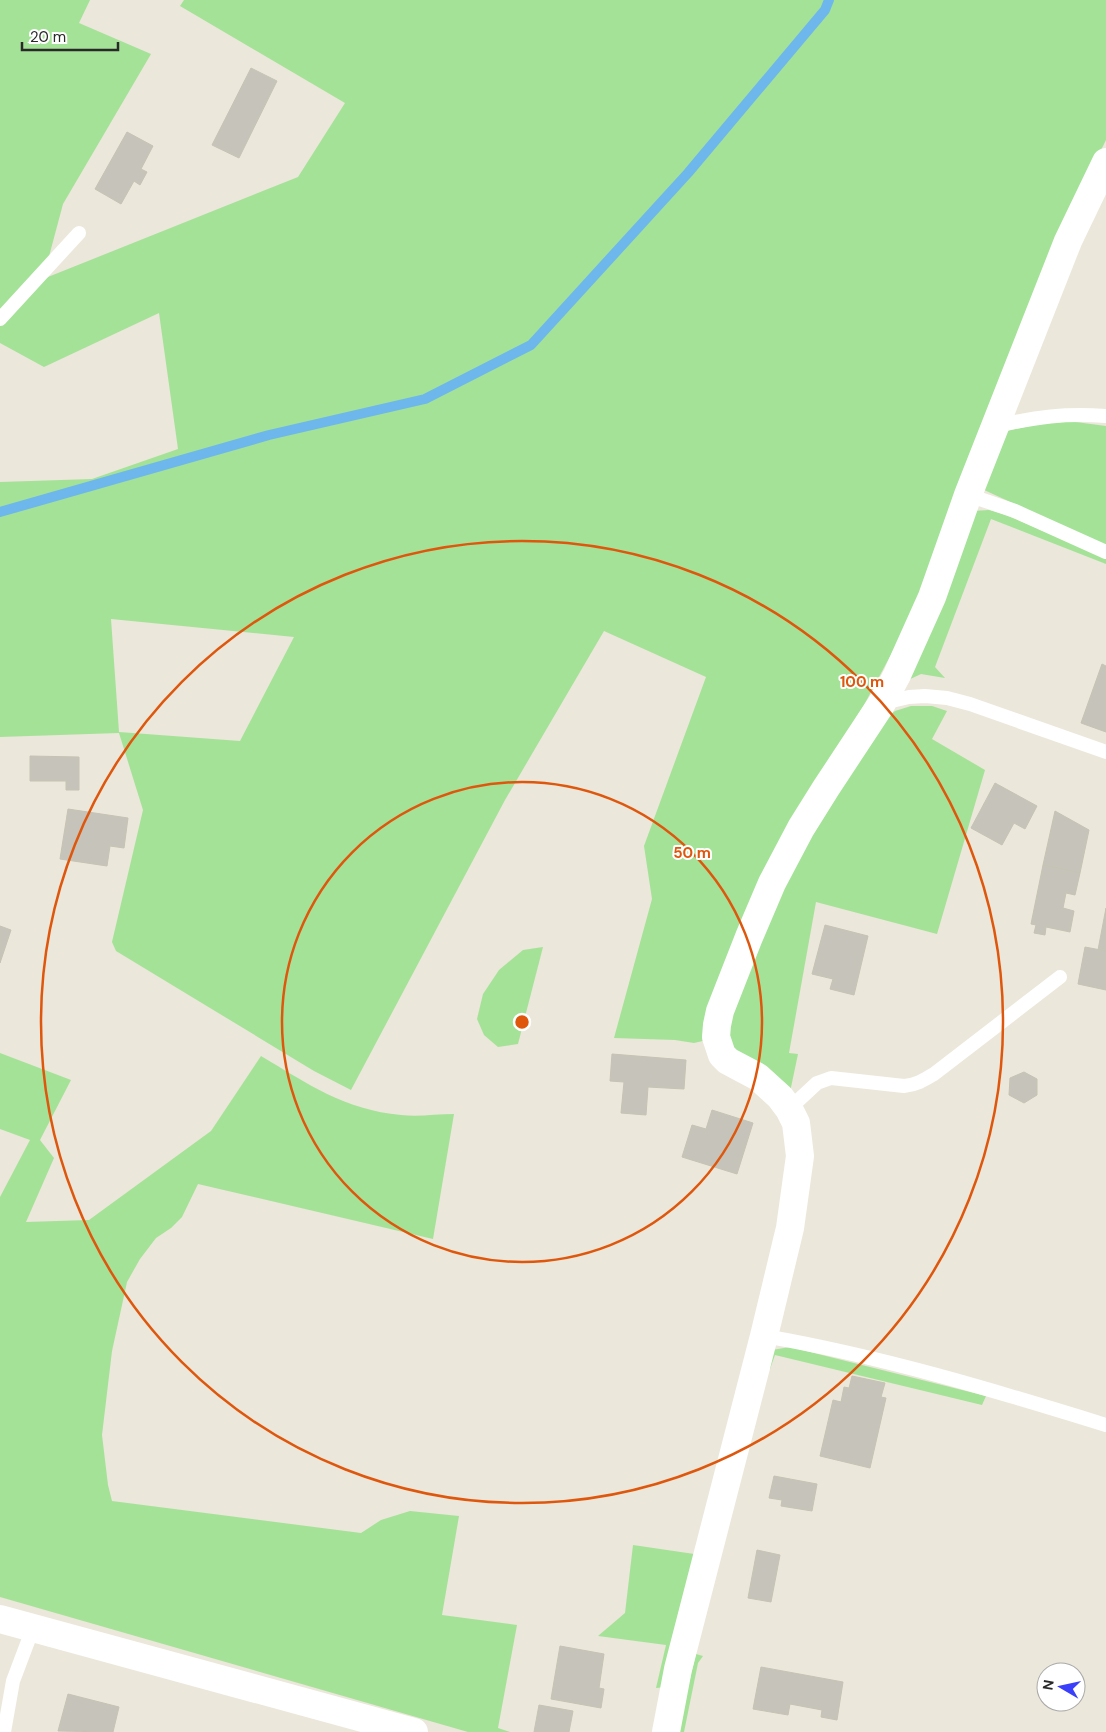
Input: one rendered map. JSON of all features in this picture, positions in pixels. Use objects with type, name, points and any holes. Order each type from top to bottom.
[{"type":"street","points":[[666,1732],[678,1669],[790,1228],[800,1156],[796,1123],[790,1108],[780,1096],[758,1077],[728,1061],[722,1055],[716,1037],[720,1011],[748,936],[772,883],[826,788],[882,703],[932,597],[968,494],[1068,241],[1106,162]]},
{"type":"street","points":[[0,1619],[414,1732]]},
{"type":"lane","points":[[0,319],[79,233]]},
{"type":"lane","points":[[996,426],[1055,415],[1106,416]]},
{"type":"lane","points":[[968,494],[1015,511],[1106,552]]},
{"type":"lane","points":[[882,703],[909,697],[947,698],[970,704],[1106,752]]},
{"type":"lane","points":[[790,1108],[817,1083],[831,1078],[912,1086],[934,1074],[1060,977]]},
{"type":"lane","points":[[764,1336],[843,1351],[966,1383],[1106,1425]]},
{"type":"lane","points":[[4,1732],[14,1681],[33,1628]]},
{"type":"green space","points":[[0,0],[90,0],[79,23],[151,54],[63,204],[43,279],[298,177],[345,103],[180,6],[184,0],[1106,0],[1106,140],[1062,229],[910,619],[864,705],[809,794],[707,1040],[694,1043],[675,1040],[614,1038],[652,899],[644,846],[706,677],[604,631],[505,800],[351,1090],[314,1071],[116,951],[112,942],[143,810],[119,733],[0,737],[0,482],[92,479],[178,449],[159,313],[44,367],[0,343]],"holes":[[[111,619],[294,637],[240,741],[119,732]]]},
{"type":"green space","points":[[1068,421],[1106,426],[1106,546],[982,489],[1003,432],[1034,425]]},
{"type":"green space","points":[[989,510],[1006,515],[1106,558],[1106,564],[991,519],[935,667],[945,678],[921,674],[904,682],[973,511]]},
{"type":"green space","points":[[911,706],[932,706],[947,711],[932,739],[985,770],[937,934],[816,902],[789,1053],[798,1054],[790,1092],[746,1062],[729,1042],[730,1016],[777,893],[879,723],[895,711]]},
{"type":"green space","points":[[543,947],[518,1044],[498,1047],[484,1035],[477,1019],[483,994],[499,970],[523,950]]},
{"type":"green space","points":[[0,1053],[71,1080],[40,1140],[54,1158],[26,1222],[89,1220],[211,1131],[261,1056],[311,1086],[344,1102],[362,1108],[407,1116],[454,1114],[433,1239],[198,1184],[182,1217],[171,1228],[156,1238],[140,1259],[127,1282],[112,1351],[102,1435],[108,1485],[112,1501],[361,1533],[381,1520],[410,1511],[459,1516],[442,1615],[517,1625],[498,1728],[510,1732],[468,1732],[0,1597],[0,1197],[30,1140],[0,1129]]},
{"type":"green space","points":[[790,1347],[986,1396],[982,1405],[775,1355],[770,1369],[766,1366],[772,1350]]},
{"type":"green space","points":[[633,1545],[701,1555],[666,1687],[656,1688],[666,1645],[598,1636],[625,1613]]},
{"type":"green space","points":[[696,1654],[703,1656],[698,1663],[684,1732],[677,1732]]},
{"type":"building","points":[[251,68],[277,81],[239,158],[212,145]]},
{"type":"building","points":[[127,132],[153,146],[141,169],[147,172],[140,185],[134,181],[121,204],[95,189]]},
{"type":"building","points":[[1102,664],[1106,666],[1106,732],[1081,723]]},
{"type":"building","points":[[30,756],[79,757],[79,790],[66,790],[66,781],[30,781]]},
{"type":"building","points":[[995,783],[1037,806],[1025,829],[1014,823],[1002,845],[971,828]]},
{"type":"building","points":[[68,809],[128,818],[124,848],[110,846],[107,866],[60,859]]},
{"type":"building","points":[[1055,811],[1089,830],[1080,873],[1043,865]]},
{"type":"building","points":[[1043,865],[1080,873],[1075,895],[1066,893],[1063,908],[1074,911],[1070,932],[1046,927],[1045,935],[1034,933],[1036,925],[1031,924]]},
{"type":"building","points":[[1106,908],[1106,951],[1098,950]]},
{"type":"building","points":[[825,925],[868,936],[854,995],[830,989],[833,979],[812,974]]},
{"type":"building","points":[[0,926],[11,930],[0,963]]},
{"type":"building","points":[[1085,947],[1106,951],[1106,990],[1078,984]]},
{"type":"building","points":[[612,1054],[686,1060],[684,1089],[648,1087],[646,1115],[621,1113],[624,1082],[610,1081]]},
{"type":"building","points":[[1024,1072],[1037,1079],[1037,1095],[1024,1103],[1009,1095],[1010,1078]]},
{"type":"building","points":[[712,1110],[753,1123],[737,1174],[682,1157],[692,1125],[706,1129]]},
{"type":"building","points":[[852,1376],[885,1383],[881,1397],[886,1398],[870,1468],[820,1456],[833,1400],[841,1402],[844,1387],[849,1388]]},
{"type":"building","points":[[774,1476],[817,1484],[812,1511],[781,1506],[782,1500],[769,1498]]},
{"type":"building","points":[[757,1550],[780,1555],[771,1602],[748,1598]]},
{"type":"building","points":[[560,1646],[604,1654],[599,1688],[604,1689],[601,1708],[551,1699]]},
{"type":"building","points":[[761,1667],[843,1682],[837,1720],[821,1717],[822,1710],[790,1704],[788,1715],[753,1709]]},
{"type":"building","points":[[68,1694],[119,1707],[113,1732],[58,1731]]},
{"type":"building","points":[[539,1705],[573,1711],[569,1732],[534,1732]]},
{"type":"waterway","points":[[0,512],[269,435],[425,399],[531,345],[688,173],[825,10],[829,0]]}]
